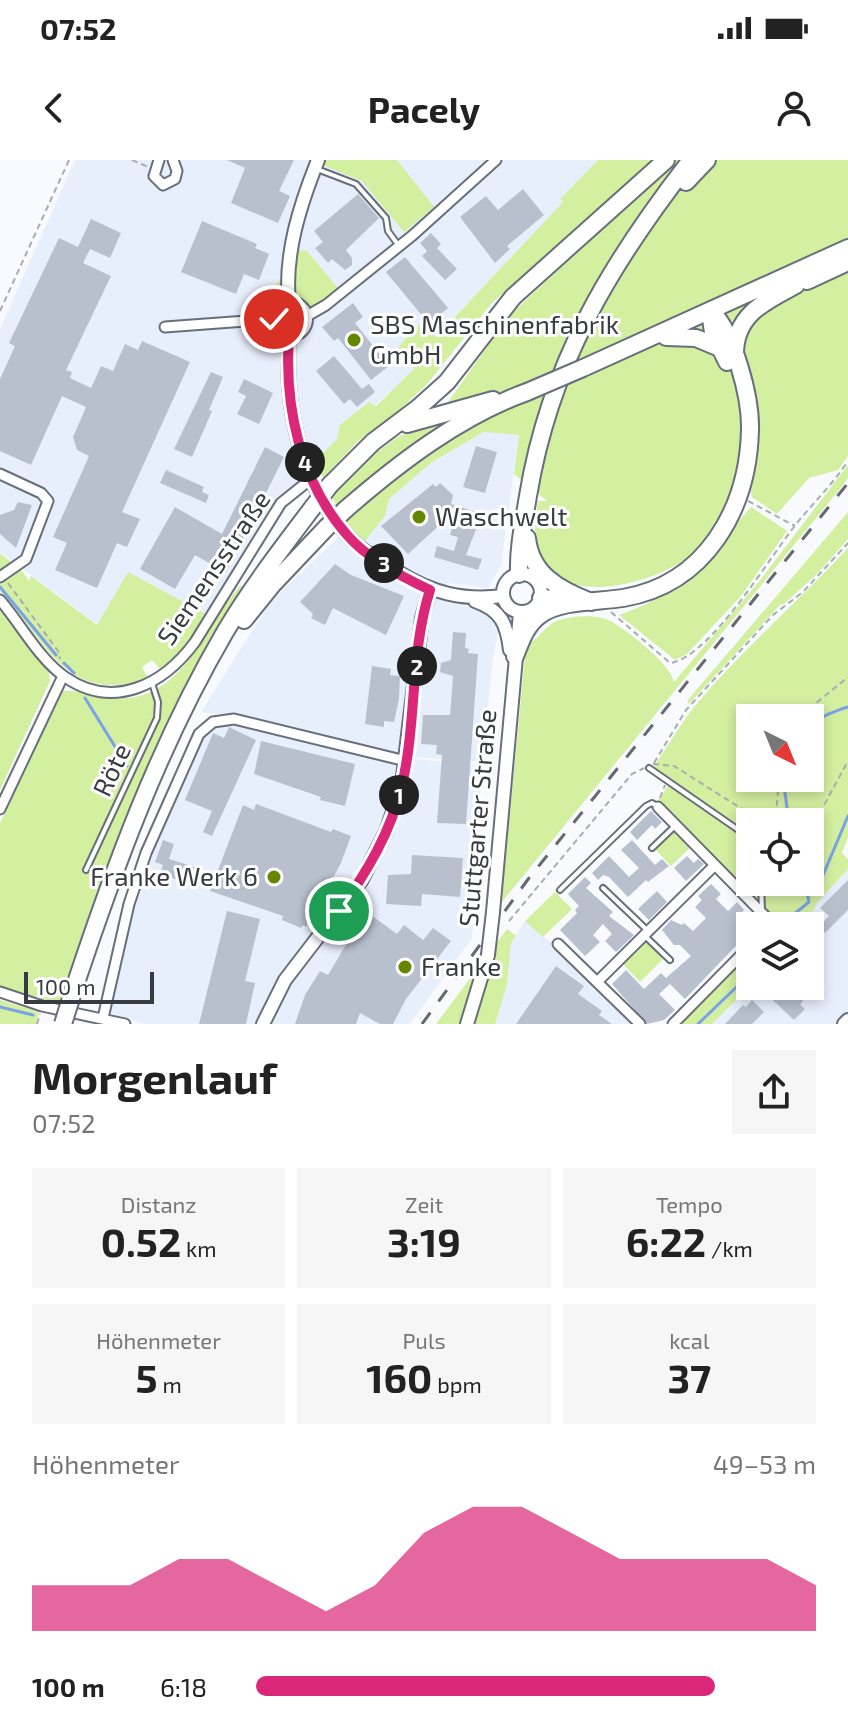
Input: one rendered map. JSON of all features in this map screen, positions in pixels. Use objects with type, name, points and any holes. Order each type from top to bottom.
[{"type":"highway","points":[[63,1024],[125,843],[195,690],[250,593],[330,485],[373,442],[438,391],[513,297],[666,160]]},
{"type":"highway","points":[[519,574],[526,511],[542,425],[555,387],[577,335],[621,255],[691,160]]},
{"type":"highway","points":[[621,255],[707,160]]},
{"type":"highway","points":[[612,356],[666,337],[848,248]]},
{"type":"highway","points":[[735,359],[737,338],[748,315],[763,302],[848,262]]},
{"type":"highway","points":[[195,690],[259,601],[327,527],[427,446],[520,394],[712,314],[796,285]]},
{"type":"highway","points":[[712,314],[720,348],[742,403],[748,448]]},
{"type":"highway","points":[[515,656],[524,635],[537,617],[553,609],[638,595],[664,585],[683,574],[721,535],[740,498],[750,414],[735,359],[712,314]]},
{"type":"highway","points":[[666,337],[696,338],[720,348]]},
{"type":"highway","points":[[373,442],[424,417],[520,394]]},
{"type":"highway","points":[[526,511],[528,546],[540,572],[555,585],[593,602]]},
{"type":"highway","points":[[541,598],[593,602]]},
{"type":"street","points":[[158,165],[154,176],[158,182],[171,184],[177,171],[173,160]]},
{"type":"street","points":[[289,336],[303,330],[307,316],[326,305],[399,246],[496,160]]},
{"type":"street","points":[[289,303],[288,270],[294,236],[316,164]]},
{"type":"street","points":[[289,336],[278,330],[274,319],[279,307],[289,303],[301,306],[307,316]]},
{"type":"street","points":[[165,327],[274,319]]},
{"type":"street","points":[[289,336],[287,370],[290,394],[311,479],[349,537],[368,554],[430,590],[469,599],[496,611],[506,625],[513,679]]},
{"type":"street","points":[[0,474],[41,493],[48,501],[26,559],[0,576]]},
{"type":"street","name":"Siemensstraße","points":[[63,676],[101,691],[120,691],[152,683],[182,659],[195,642],[281,503],[311,479]]},
{"type":"street","points":[[519,574],[536,580],[541,598],[533,609],[520,613],[509,607],[503,596],[505,585],[519,574]]},
{"type":"street","points":[[263,1024],[285,980],[354,891],[377,852],[396,808],[406,761],[422,618],[430,590]]},
{"type":"street","points":[[469,599],[503,596]]},
{"type":"street","points":[[0,600],[63,676],[0,809]]},
{"type":"street","name":"Stuttgarter Straße","points":[[467,1024],[488,955],[520,613]]},
{"type":"street","points":[[103,1018],[118,943],[146,853],[199,734],[213,722],[234,719],[406,761]]},
{"type":"street","points":[[658,807],[760,912]]},
{"type":"street","points":[[597,982],[715,865]]},
{"type":"street","points":[[558,944],[640,1024]]},
{"type":"street","points":[[673,1024],[736,960]]},
{"type":"street","points":[[0,992],[42,1006],[125,1024]]},
{"type":"lane","points":[[316,164],[356,184],[386,218],[388,231],[399,246]]},
{"type":"lane","name":"Röte","points":[[86,870],[157,718],[158,702],[152,683]]},
{"type":"lane","points":[[649,768],[736,828]]},
{"type":"lane","points":[[560,890],[646,806],[652,803],[658,807]]},
{"type":"lane","points":[[652,848],[675,826]]},
{"type":"lane","points":[[603,888],[670,960]]},
{"type":"path","points":[[0,311],[69,160]]},
{"type":"path","points":[[132,160],[158,165]]},
{"type":"path","points":[[611,612],[670,663],[683,661],[727,616],[848,461]]},
{"type":"path","points":[[740,498],[795,526]]},
{"type":"path","points":[[509,921],[632,774],[654,763],[686,710],[773,615],[803,592],[848,543]]},
{"type":"path","points":[[0,576],[58,651],[61,656],[56,668]]},
{"type":"path","points":[[815,704],[848,677]]},
{"type":"path","points":[[822,808],[848,761]]},
{"type":"path","points":[[654,763],[674,766],[739,808]]},
{"type":"path","points":[[658,807],[666,780]]},
{"type":"shaded area","points":[[75,160],[598,160],[561,198],[564,202],[435,337],[422,323],[401,354],[415,369],[323,453],[215,619],[128,573],[98,625],[0,552],[0,329]]},
{"type":"shaded area","points":[[484,432],[519,434],[501,566],[488,588],[447,583],[443,602],[483,609],[495,617],[499,628],[482,762],[399,756],[234,716],[201,712],[270,602],[348,528],[385,516],[389,499],[432,462]]},
{"type":"shaded area","points":[[234,722],[399,763],[416,759],[482,766],[472,938],[410,1024],[144,1024],[107,1012],[144,857],[202,736],[214,725]]},
{"type":"shaded area","points":[[848,869],[848,1021],[845,1024],[712,1024],[737,1000],[824,1000],[824,912],[812,912]]},
{"type":"shaded area","points":[[525,921],[635,1024],[495,1024],[507,985],[511,943]]},
{"type":"green space","points":[[321,160],[397,160],[434,207],[404,232],[362,181],[320,164]]},
{"type":"green space","points":[[598,160],[653,160],[492,303],[428,383],[391,418],[358,441],[323,478],[317,466],[323,453],[337,439],[340,425],[369,402],[376,406],[414,369],[398,347],[422,322],[436,337],[563,202],[560,199]]},
{"type":"green space","points":[[675,160],[848,160],[848,456],[838,470],[809,478],[777,514],[752,497],[750,488],[732,490],[705,539],[678,564],[636,581],[590,587],[569,583],[551,573],[539,556],[535,535],[538,501],[547,501],[514,474],[519,435],[484,432],[432,462],[389,499],[385,516],[363,543],[348,528],[332,497],[365,461],[399,436],[432,425],[508,317]]},
{"type":"green space","points":[[292,249],[307,251],[342,293],[307,316],[301,306],[289,303],[279,307],[274,319],[252,319],[259,305],[288,270]]},
{"type":"green space","points":[[848,465],[848,478],[839,490],[501,903],[504,832],[510,813],[526,646],[559,620],[584,616],[603,618],[647,648],[665,666],[674,682],[761,579]]},
{"type":"green space","points":[[751,507],[787,531],[741,596],[687,654],[675,660],[619,615],[689,579],[715,555]]},
{"type":"green space","points":[[848,512],[848,539],[817,574],[781,604],[689,704],[687,701]]},
{"type":"green space","points":[[848,548],[848,837],[842,853],[848,859],[848,869],[824,895],[824,808],[736,808],[736,882],[656,803],[671,782],[653,768],[689,714]]},
{"type":"green space","points":[[0,553],[29,581],[31,576],[97,625],[128,572],[206,614],[188,643],[162,671],[152,660],[142,667],[149,680],[106,685],[89,681],[61,665],[4,598],[0,590]]},
{"type":"green space","points":[[240,586],[245,588],[180,699],[155,750],[97,894],[59,1004],[0,986],[0,823],[61,691],[111,698],[149,693],[166,683],[194,654]]},
{"type":"green space","points":[[0,608],[48,668],[50,681],[0,790]]},
{"type":"green space","points":[[675,828],[692,846],[671,866],[654,848]]},
{"type":"green space","points":[[555,892],[572,909],[543,937],[525,921]]},
{"type":"green space","points":[[750,896],[823,896],[812,912],[765,911]]},
{"type":"green space","points":[[507,929],[516,936],[511,943],[507,985],[495,1024],[436,1024]]},
{"type":"green space","points":[[645,939],[663,959],[640,982],[620,961]]},
{"type":"green space","points":[[736,966],[737,1000],[712,1024],[677,1024]]},
{"type":"green space","points":[[0,1000],[39,1012],[36,1024],[0,1024]]},
{"type":"building","points":[[227,160],[294,160],[279,191],[290,196],[278,223],[231,203],[245,168]]},
{"type":"building","points":[[523,189],[544,215],[507,246],[510,249],[495,263],[460,217],[486,196],[498,210]]},
{"type":"building","points":[[358,194],[379,218],[346,250],[352,258],[352,265],[345,270],[332,259],[328,263],[315,248],[323,242],[314,231]]},
{"type":"building","points":[[91,219],[121,233],[110,258],[90,249],[83,263],[111,276],[66,370],[72,372],[70,378],[91,388],[101,366],[113,371],[125,344],[138,350],[142,341],[190,362],[122,512],[140,519],[127,547],[117,543],[97,588],[55,570],[67,543],[53,537],[89,456],[77,450],[73,437],[86,407],[62,396],[31,465],[0,451],[0,379],[15,346],[9,343],[59,238],[78,247]]},
{"type":"building","points":[[202,221],[257,244],[255,248],[269,254],[259,280],[244,274],[236,294],[181,272]]},
{"type":"building","points":[[431,233],[441,244],[437,248],[457,269],[445,280],[422,256],[427,251],[420,243]]},
{"type":"building","points":[[405,257],[448,308],[429,324],[386,272]]},
{"type":"building","name":"SBS Maschinenfabrik GmbH","points":[[353,303],[363,317],[355,323],[389,366],[371,380],[338,338],[334,341],[322,327]]},
{"type":"building","points":[[334,356],[362,389],[369,384],[375,392],[357,407],[350,399],[344,404],[316,371]]},
{"type":"building","points":[[211,372],[223,377],[192,457],[174,449]]},
{"type":"building","points":[[244,379],[273,393],[259,424],[237,414],[246,396],[238,392]]},
{"type":"building","points":[[476,446],[497,452],[485,493],[463,487]]},
{"type":"building","points":[[265,447],[284,457],[226,573],[195,555],[175,589],[140,569],[175,507],[222,534]]},
{"type":"building","points":[[166,470],[204,487],[202,492],[209,495],[206,503],[160,483]]},
{"type":"building","name":"Waschwelt","points":[[440,483],[453,495],[451,504],[482,514],[466,555],[482,559],[478,570],[434,557],[437,546],[454,551],[458,537],[450,535],[458,508],[408,554],[381,526],[433,484],[436,487]]},
{"type":"building","points":[[18,502],[32,505],[16,548],[0,534],[0,515],[14,510]]},
{"type":"building","points":[[335,564],[351,575],[404,596],[386,635],[333,608],[325,625],[311,618],[313,614],[300,602]]},
{"type":"building","points":[[453,632],[466,633],[465,648],[469,649],[468,653],[478,654],[466,824],[437,823],[442,755],[436,754],[437,745],[421,744],[423,715],[450,715],[453,676],[440,672],[441,663],[451,660]]},
{"type":"building","points":[[372,666],[391,669],[390,675],[400,676],[394,722],[384,721],[384,727],[365,724]]},
{"type":"building","points":[[229,727],[256,740],[212,836],[203,832],[212,811],[185,800],[213,733],[224,738]]},
{"type":"building","points":[[261,741],[355,764],[345,806],[320,800],[321,797],[254,774]]},
{"type":"building","name":"Franke Werk 6","points":[[256,804],[331,832],[333,829],[351,836],[341,863],[306,927],[303,925],[301,928],[282,920],[283,916],[210,891],[243,805],[254,810]]},
{"type":"building","points":[[651,811],[662,822],[655,829],[652,825],[637,840],[630,832]]},
{"type":"building","points":[[163,840],[174,844],[169,859],[198,868],[193,885],[160,874],[163,865],[155,862]]},
{"type":"building","points":[[632,840],[655,865],[662,859],[669,866],[648,882],[646,880],[628,897],[609,877],[603,875],[598,880],[592,873],[609,856],[629,877],[639,868],[621,850]]},
{"type":"building","points":[[412,855],[463,858],[460,897],[422,894],[421,906],[386,904],[388,875],[411,874]]},
{"type":"building","points":[[687,856],[694,863],[698,859],[704,864],[686,881],[674,868]]},
{"type":"building","points":[[585,877],[591,883],[586,888],[613,912],[609,916],[634,935],[616,952],[605,941],[612,934],[603,924],[593,935],[600,942],[585,956],[560,930],[577,913],[575,910],[579,906],[568,894]]},
{"type":"building","points":[[848,880],[848,910],[825,933],[824,921],[829,916],[820,908]]},
{"type":"building","points":[[711,884],[721,894],[716,899],[728,911],[737,902],[744,910],[736,912],[736,946],[685,999],[670,984],[659,994],[675,1010],[664,1020],[647,1024],[612,984],[626,970],[644,989],[661,973],[666,978],[691,956],[680,945],[674,945],[662,930],[671,920],[684,923],[693,931],[706,918],[695,907],[702,900],[698,896]]},
{"type":"building","points":[[657,891],[667,902],[649,920],[638,909]]},
{"type":"building","points":[[360,907],[397,934],[404,925],[423,940],[433,928],[451,941],[406,999],[393,1024],[380,1024],[360,1013],[356,1024],[295,1024],[305,995],[320,971],[328,975],[347,943],[338,936]]},
{"type":"building","points":[[227,911],[260,919],[245,981],[255,983],[246,1024],[199,1024]]},
{"type":"building","points":[[556,966],[584,986],[578,994],[602,1011],[599,1015],[612,1024],[516,1024]]},
{"type":"building","points":[[752,1000],[764,1012],[752,1024],[725,1024],[743,1005],[746,1007]]},
{"type":"building","points":[[773,1000],[802,1000],[800,1005],[805,1009],[794,1020]]},
{"type":"waterway","points":[[0,587],[56,655]]},
{"type":"waterway","points":[[64,663],[74,673]]},
{"type":"waterway","points":[[85,698],[127,766]]},
{"type":"waterway","points":[[824,717],[848,707]]},
{"type":"waterway","points":[[785,792],[787,808]]},
{"type":"waterway","points":[[824,873],[848,816]]},
{"type":"waterway","points":[[797,912],[809,902],[808,896]]},
{"type":"waterway","points":[[698,1024],[736,987]]},
{"type":"waterway","points":[[0,1007],[33,1015]]},
{"type":"railway","points":[[422,1024],[529,878],[848,483]]},
{"type":"place","name":"SBS Maschinenfabrik GmbH","points":[[354,340]]},
{"type":"place","name":"Waschwelt","points":[[419,517]]},
{"type":"place","name":"Franke Werk 6","points":[[274,877]]},
{"type":"place","name":"Franke","points":[[405,967]]},
{"type":"route","points":[[274,319],[278,330],[289,336],[287,370],[297,430],[311,479],[325,505],[349,537],[368,554],[430,590],[422,618],[406,761],[396,808],[361,881],[339,911]]}]
